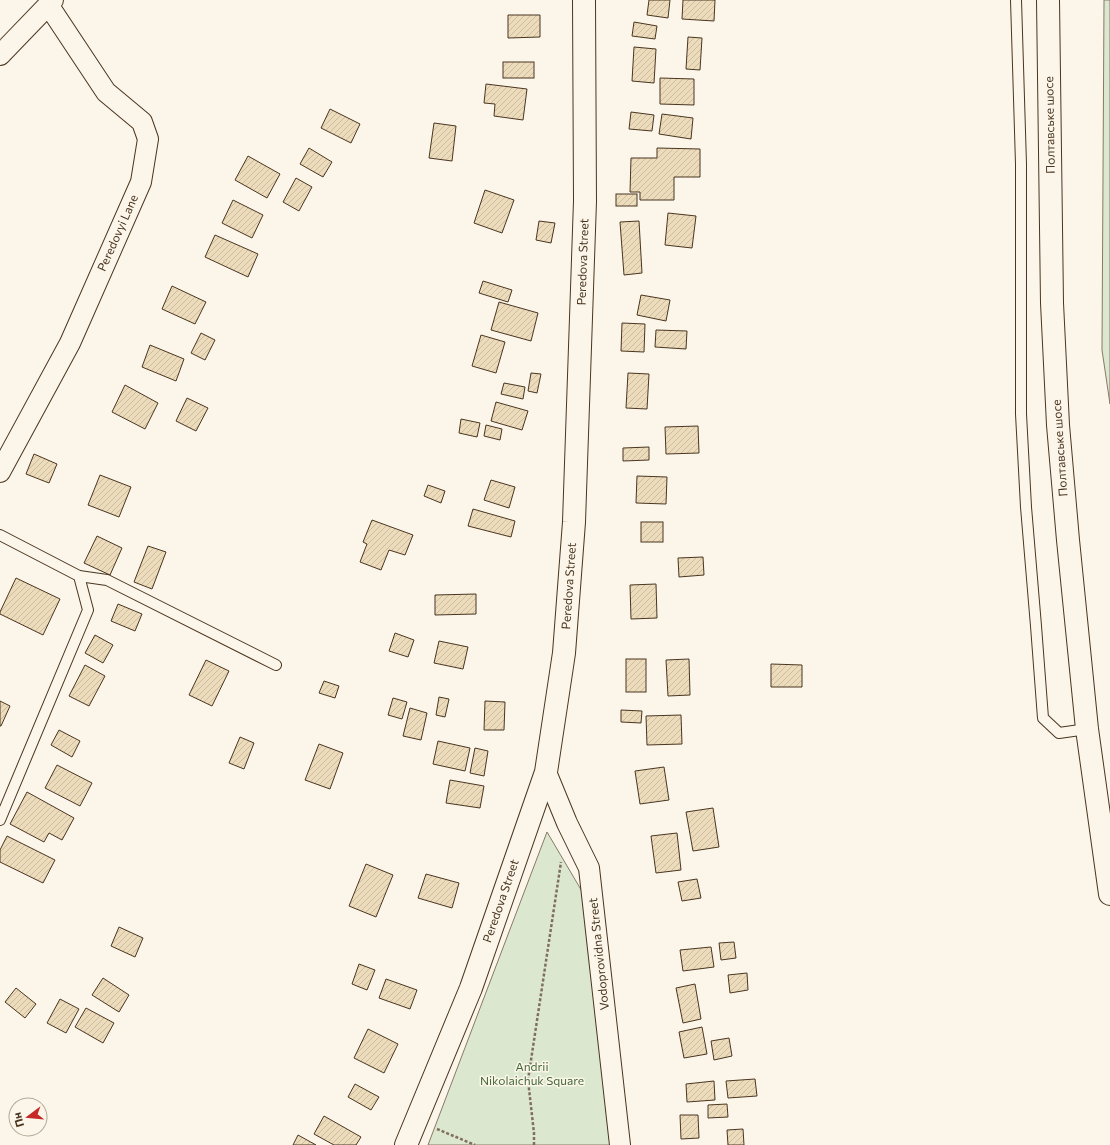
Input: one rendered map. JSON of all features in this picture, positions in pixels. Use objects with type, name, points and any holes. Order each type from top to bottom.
[{"type":"street","name":"Peredova Street","points":[[406,1145],[471,988],[546,772],[564,653],[574,522],[585,201],[584,0]]},
{"type":"street","name":"Полтавське шосе","points":[[1048,0],[1052,304],[1058,425],[1087,729],[1110,894]]},
{"type":"street","points":[[0,55],[51,3]]},
{"type":"street","name":"Peredovyi Lane","points":[[0,472],[70,343],[141,182],[148,139],[142,122],[106,92],[51,3]]},
{"type":"street","name":"Vodoprovidna Street","points":[[546,772],[567,823],[589,868],[620,1145]]},
{"type":"lane","points":[[1016,0],[1021,164],[1021,414],[1026,507],[1043,718],[1059,733],[1087,729]]},
{"type":"lane","points":[[0,535],[79,576],[107,580],[276,665]]},
{"type":"lane","points":[[0,820],[88,610],[79,576]]},
{"type":"path","points":[[534,1145],[528,1080],[561,862]]},
{"type":"path","points":[[416,1120],[475,1145]]},
{"type":"green space","points":[[1104,0],[1110,0],[1110,404],[1102,350]]},
{"type":"green space","name":"Andrii Nikolaichuk Square","points":[[547,832],[583,893],[610,1145],[428,1145]]},
{"type":"building","points":[[649,0],[670,0],[668,18],[647,15]]},
{"type":"building","points":[[683,0],[715,0],[714,21],[682,19]]},
{"type":"building","points":[[508,15],[540,15],[540,37],[508,38]]},
{"type":"building","points":[[634,22],[657,26],[655,39],[632,36]]},
{"type":"building","points":[[688,37],[702,38],[700,70],[686,69]]},
{"type":"building","points":[[634,47],[656,49],[654,83],[632,81]]},
{"type":"building","points":[[503,62],[534,62],[534,78],[503,78]]},
{"type":"building","points":[[660,78],[694,79],[694,105],[660,104]]},
{"type":"building","points":[[486,84],[527,89],[523,120],[494,116],[495,104],[484,103]]},
{"type":"building","points":[[330,109],[360,124],[351,143],[321,128]]},
{"type":"building","points":[[631,112],[654,115],[652,131],[629,129]]},
{"type":"building","points":[[662,114],[693,118],[691,139],[659,134]]},
{"type":"building","points":[[434,123],[456,126],[452,161],[429,158]]},
{"type":"building","points":[[309,148],[332,162],[323,177],[300,164]]},
{"type":"building","points":[[657,148],[700,149],[700,177],[674,177],[674,200],[640,200],[640,192],[630,192],[631,158],[657,158]]},
{"type":"building","points":[[248,156],[280,174],[267,198],[235,180]]},
{"type":"building","points":[[296,178],[312,187],[299,211],[283,202]]},
{"type":"building","points":[[485,190],[514,200],[502,233],[474,223]]},
{"type":"building","points":[[616,194],[637,194],[637,206],[616,206]]},
{"type":"building","points":[[233,200],[263,215],[252,238],[222,223]]},
{"type":"building","points":[[668,213],[696,216],[692,248],[665,245]]},
{"type":"building","points":[[539,221],[555,223],[551,243],[536,240]]},
{"type":"building","points":[[639,221],[642,273],[624,275],[620,222]]},
{"type":"building","points":[[215,235],[258,254],[248,277],[205,257]]},
{"type":"building","points":[[483,281],[512,290],[508,302],[479,293]]},
{"type":"building","points":[[172,286],[206,302],[195,324],[162,309]]},
{"type":"building","points":[[641,295],[670,300],[666,321],[637,315]]},
{"type":"building","points":[[499,302],[538,313],[531,341],[491,330]]},
{"type":"building","points":[[622,323],[645,324],[644,352],[621,351]]},
{"type":"building","points":[[656,330],[687,331],[686,349],[655,347]]},
{"type":"building","points":[[201,333],[215,340],[205,360],[191,353]]},
{"type":"building","points":[[481,335],[505,342],[496,373],[472,366]]},
{"type":"building","points":[[150,345],[184,359],[176,381],[142,367]]},
{"type":"building","points":[[531,373],[541,374],[537,393],[528,391]]},
{"type":"building","points":[[628,373],[649,374],[647,409],[626,408]]},
{"type":"building","points":[[504,383],[525,387],[523,399],[501,394]]},
{"type":"building","points":[[125,385],[158,403],[145,429],[112,412]]},
{"type":"building","points":[[187,398],[208,408],[196,431],[176,421]]},
{"type":"building","points":[[496,402],[528,411],[522,430],[491,421]]},
{"type":"building","points":[[461,419],[480,423],[477,437],[459,433]]},
{"type":"building","points":[[486,425],[502,429],[500,440],[484,436]]},
{"type":"building","points":[[698,426],[699,453],[666,454],[665,427]]},
{"type":"building","points":[[649,447],[649,460],[623,461],[623,448]]},
{"type":"building","points":[[34,454],[57,464],[49,483],[26,474]]},
{"type":"building","points":[[100,475],[131,487],[119,517],[88,505]]},
{"type":"building","points":[[637,476],[667,477],[666,504],[636,503]]},
{"type":"building","points":[[491,480],[515,487],[509,508],[484,500]]},
{"type":"building","points":[[428,485],[445,491],[441,503],[424,496]]},
{"type":"building","points":[[473,509],[515,521],[511,537],[468,526]]},
{"type":"building","points":[[372,520],[413,535],[405,555],[389,550],[381,570],[360,562],[367,544],[363,542]]},
{"type":"building","points":[[641,522],[663,522],[663,542],[641,542]]},
{"type":"building","points":[[97,536],[122,548],[110,575],[84,563]]},
{"type":"building","points":[[148,546],[166,552],[152,589],[134,582]]},
{"type":"building","points":[[703,557],[704,575],[679,577],[678,558]]},
{"type":"building","points":[[16,578],[60,599],[43,635],[0,614]]},
{"type":"building","points":[[656,584],[657,618],[631,619],[630,585]]},
{"type":"building","points":[[476,594],[476,614],[435,615],[435,595]]},
{"type":"building","points":[[118,604],[142,614],[135,631],[111,621]]},
{"type":"building","points":[[395,633],[414,640],[408,657],[389,651]]},
{"type":"building","points":[[95,635],[113,645],[103,663],[85,653]]},
{"type":"building","points":[[439,641],[468,647],[463,669],[434,663]]},
{"type":"building","points":[[626,659],[646,659],[646,692],[626,692]]},
{"type":"building","points":[[689,659],[690,695],[668,696],[666,660]]},
{"type":"building","points":[[206,660],[229,671],[212,706],[189,695]]},
{"type":"building","points":[[771,664],[802,665],[802,687],[771,687]]},
{"type":"building","points":[[85,665],[105,676],[89,706],[69,696]]},
{"type":"building","points":[[324,681],[339,686],[335,698],[319,693]]},
{"type":"building","points":[[439,697],[449,699],[445,717],[436,715]]},
{"type":"building","points":[[393,698],[407,702],[402,719],[388,715]]},
{"type":"building","points":[[0,701],[10,706],[1,726],[0,726]]},
{"type":"building","points":[[485,701],[505,702],[504,730],[484,730]]},
{"type":"building","points":[[410,708],[427,713],[421,740],[403,736]]},
{"type":"building","points":[[621,710],[642,711],[641,723],[621,722]]},
{"type":"building","points":[[681,715],[682,744],[647,745],[646,716]]},
{"type":"building","points":[[59,730],[80,741],[72,757],[51,745]]},
{"type":"building","points":[[240,737],[254,743],[244,769],[229,763]]},
{"type":"building","points":[[438,741],[470,748],[465,771],[433,764]]},
{"type":"building","points":[[319,744],[343,753],[330,789],[305,780]]},
{"type":"building","points":[[475,748],[488,751],[484,776],[470,773]]},
{"type":"building","points":[[57,765],[92,783],[80,806],[45,788]]},
{"type":"building","points":[[664,767],[669,800],[640,804],[635,771]]},
{"type":"building","points":[[450,780],[484,786],[480,808],[446,803]]},
{"type":"building","points":[[27,792],[74,818],[62,840],[49,833],[44,842],[10,824]]},
{"type":"building","points":[[713,808],[719,847],[693,851],[686,812]]},
{"type":"building","points":[[677,833],[681,870],[656,873],[651,836]]},
{"type":"building","points":[[7,836],[55,860],[43,883],[0,862],[0,850]]},
{"type":"building","points":[[366,864],[393,875],[376,917],[349,906]]},
{"type":"building","points":[[426,874],[459,883],[452,908],[418,898]]},
{"type":"building","points":[[697,879],[701,898],[682,901],[678,882]]},
{"type":"building","points":[[119,927],[143,938],[135,957],[111,946]]},
{"type":"building","points":[[734,942],[736,958],[721,960],[719,943]]},
{"type":"building","points":[[711,947],[714,967],[683,971],[680,950]]},
{"type":"building","points":[[359,964],[375,970],[367,990],[352,984]]},
{"type":"building","points":[[747,973],[748,990],[730,993],[728,975]]},
{"type":"building","points":[[103,978],[129,995],[119,1012],[92,995]]},
{"type":"building","points":[[386,979],[417,990],[410,1009],[379,998]]},
{"type":"building","points":[[695,984],[701,1019],[683,1023],[676,988]]},
{"type":"building","points":[[16,988],[36,1004],[25,1018],[5,1002]]},
{"type":"building","points":[[60,999],[79,1009],[66,1033],[47,1023]]},
{"type":"building","points":[[86,1008],[114,1023],[103,1043],[75,1027]]},
{"type":"building","points":[[702,1027],[707,1054],[684,1058],[679,1032]]},
{"type":"building","points":[[368,1029],[398,1044],[384,1073],[354,1058]]},
{"type":"building","points":[[729,1038],[732,1056],[714,1060],[711,1041]]},
{"type":"building","points":[[755,1079],[757,1096],[728,1098],[726,1081]]},
{"type":"building","points":[[714,1081],[715,1100],[687,1102],[686,1084]]},
{"type":"building","points":[[355,1084],[379,1097],[371,1110],[348,1097]]},
{"type":"building","points":[[727,1104],[728,1117],[708,1118],[708,1105]]},
{"type":"building","points":[[680,1115],[698,1115],[699,1138],[681,1139]]},
{"type":"building","points":[[324,1116],[361,1137],[356,1145],[334,1145],[314,1134]]},
{"type":"building","points":[[743,1129],[744,1145],[728,1145],[727,1130]]},
{"type":"building","points":[[298,1135],[316,1145],[293,1145]]}]
